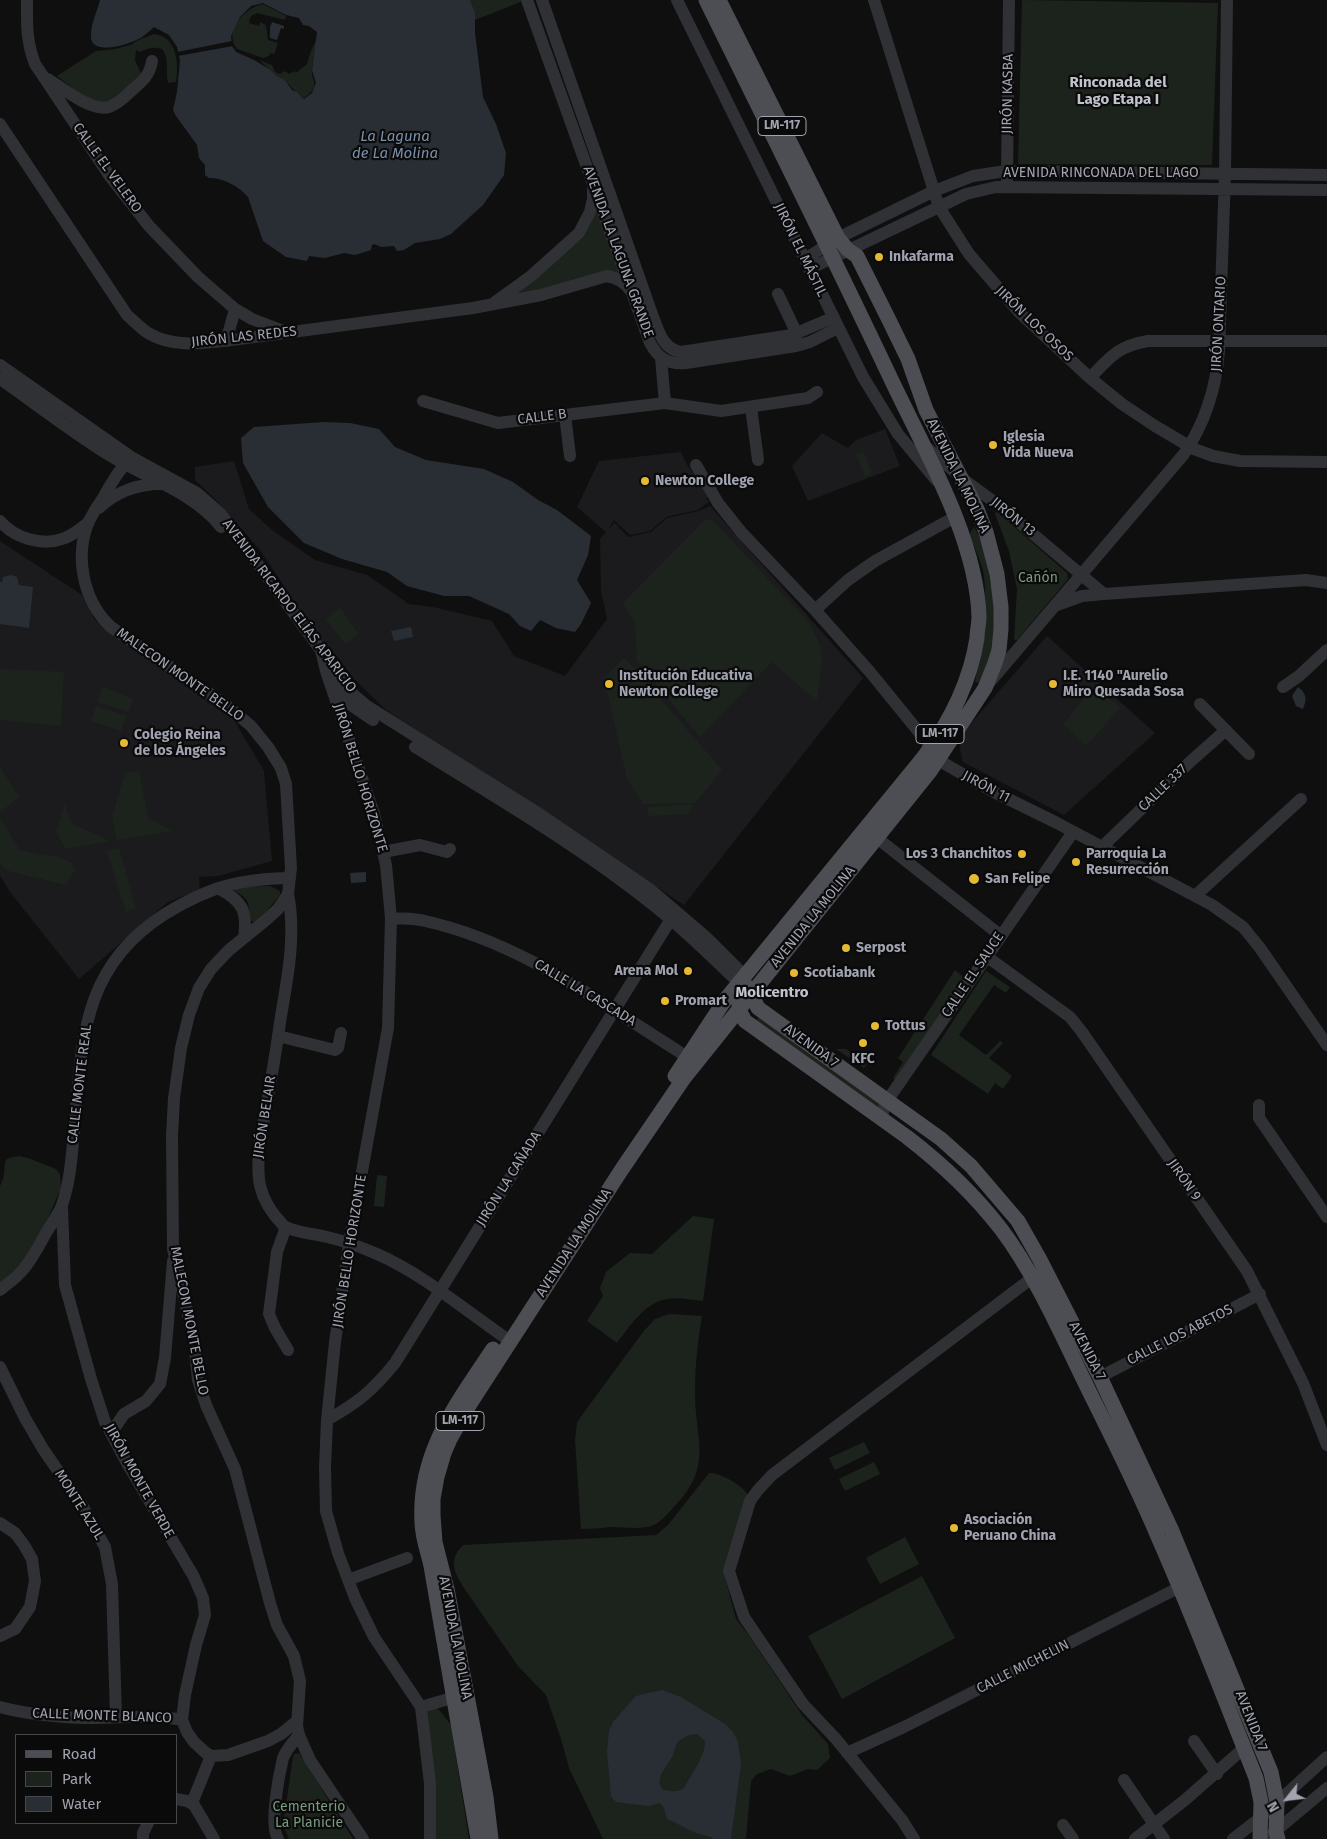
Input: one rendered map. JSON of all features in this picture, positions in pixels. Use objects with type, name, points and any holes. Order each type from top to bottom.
[{"type":"main road","name":"AVENIDA LA MOLINA","points":[[491,1839],[486,1797],[460,1696],[423,1534],[422,1493],[428,1465],[437,1439],[456,1405],[506,1339],[691,1061],[725,1000],[935,753],[968,679],[975,650],[979,618],[976,585],[970,556],[943,488],[832,247],[711,3]]},
{"type":"main road","name":"AVENIDA LA MOLINA","points":[[691,1061],[739,1010],[877,838],[935,753],[984,688],[999,650],[1001,622],[997,574],[986,532],[962,479],[926,410],[908,359],[857,256],[848,250],[832,247]]},
{"type":"main road","name":"AVENIDA 7","points":[[742,979],[758,1008],[941,1139],[971,1166],[997,1194],[1018,1221],[1100,1377],[1165,1534],[1180,1587],[1260,1792],[1260,1839]]},
{"type":"main road","points":[[739,1010],[742,979]]},
{"type":"main road","name":"AVENIDA 7","points":[[739,1010],[745,1021],[931,1156],[964,1187],[1002,1230],[1032,1278],[1114,1443],[1198,1594],[1262,1749],[1275,1788],[1277,1802],[1273,1837]]},
{"type":"main road","points":[[1044,1302],[1058,1295]]},
{"type":"main road","name":"AVENIDA LA MOLINA","points":[[460,1696],[478,1839]]},
{"type":"street","name":"CALLE EL VELERO","points":[[27,0],[26,29],[28,47],[35,64],[108,175],[149,226],[198,277],[234,309],[271,327],[291,333]]},
{"type":"street","name":"AVENIDA LA LAGUNA GRANDE","points":[[527,0],[631,291],[664,343],[674,351],[681,352],[795,338],[810,342],[835,323]]},
{"type":"street","name":"AVENIDA LA LAGUNA GRANDE","points":[[542,0],[597,156],[648,319],[650,343],[655,353],[669,362],[678,364],[795,338]]},
{"type":"street","name":"JIRÓN EL MÁSTIL","points":[[677,0],[863,378],[898,434],[943,488]]},
{"type":"street","name":"JIRÓN LOS OSOS","points":[[874,0],[939,207],[969,254],[1005,298],[1090,378],[1132,411],[1189,446],[1213,456],[1240,461],[1327,462]]},
{"type":"street","name":"JIRÓN KASBA","points":[[1007,187],[1009,0]]},
{"type":"street","name":"JIRÓN ONTARIO","points":[[984,688],[1189,446],[1212,398],[1220,340],[1225,174],[1227,0]]},
{"type":"street","points":[[550,64],[563,60]]},
{"type":"street","points":[[44,76],[88,103],[104,108],[117,103],[142,83],[151,70],[152,61]]},
{"type":"street","name":"JIRÓN LAS REDES","points":[[0,124],[127,315],[148,333],[175,343],[197,344],[224,341],[473,308],[541,296],[607,276],[617,278],[625,283],[631,291]]},
{"type":"street","points":[[584,159],[597,156]]},
{"type":"street","name":"AVENIDA RINCONADA DEL LAGO","points":[[807,264],[832,247],[934,192],[973,176],[1006,171],[1327,175]]},
{"type":"street","name":"JIRÓN LAS REDES","points":[[492,304],[531,276],[579,233],[586,223],[593,199],[592,182]]},
{"type":"street","name":"AVENIDA RINCONADA DEL LAGO","points":[[848,250],[966,194],[996,187],[1327,190]]},
{"type":"street","points":[[531,276],[532,287],[541,296]]},
{"type":"street","points":[[778,294],[795,338]]},
{"type":"street","points":[[224,341],[229,331],[234,309]]},
{"type":"street","points":[[1090,378],[1111,355],[1129,345],[1157,340],[1327,341]]},
{"type":"street","points":[[661,358],[665,403]]},
{"type":"street","name":"AVENIDA RICARDO ELÍAS APARICIO","points":[[0,365],[130,466],[192,501],[216,521],[302,634],[342,694],[362,713],[574,847],[652,903],[742,979]]},
{"type":"street","name":"AVENIDA RICARDO ELÍAS APARICIO","points":[[0,379],[94,438],[114,460],[116,467],[130,466],[198,493],[221,514],[354,694],[367,706],[538,812],[651,890],[706,937],[742,979]]},
{"type":"street","name":"CALLE B","points":[[423,402],[498,423],[665,403],[721,411],[808,398],[817,392]]},
{"type":"street","points":[[751,407],[758,460]]},
{"type":"street","points":[[565,414],[570,456]]},
{"type":"street","name":"JIRÓN 13","points":[[921,442],[962,479],[1001,507],[1104,594]]},
{"type":"street","name":"JIRÓN 11","points":[[696,464],[718,502],[742,533],[815,610],[882,686],[935,753],[953,769],[1212,905],[1243,927],[1265,954],[1327,1045]]},
{"type":"street","points":[[130,466],[131,489]]},
{"type":"street","name":"MALECON MONTE BELLO","points":[[130,466],[92,516],[83,545],[82,568],[92,605],[100,617],[111,627],[225,704],[251,726],[268,747],[281,768],[286,784],[291,868],[288,894],[278,909],[229,950],[211,969],[198,988],[188,1015],[174,1098],[172,1136],[174,1249],[190,1325],[198,1380],[206,1405],[235,1469],[270,1603],[278,1625],[294,1656],[300,1681],[298,1735],[310,1760],[363,1839]]},
{"type":"street","points":[[0,521],[18,536],[40,541],[62,540],[75,533],[118,494],[141,486],[162,484]]},
{"type":"street","points":[[815,610],[848,580],[875,561],[955,516]]},
{"type":"street","points":[[1056,605],[1082,596],[1104,594],[1306,580],[1327,583]]},
{"type":"street","name":"JIRÓN BELLO HORIZONTE","points":[[321,650],[326,671],[374,814],[384,852],[390,894],[391,918],[388,1028],[349,1243],[335,1342],[325,1467],[326,1511],[338,1553],[355,1598],[374,1637],[421,1707],[430,1784],[430,1839]]},
{"type":"street","points":[[1283,687],[1306,670],[1327,650]]},
{"type":"street","points":[[1200,704],[1249,754]]},
{"type":"street","points":[[344,723],[355,715],[362,713]]},
{"type":"street","name":"CALLE 337","points":[[1102,847],[1226,730]]},
{"type":"street","points":[[1195,896],[1302,799]]},
{"type":"street","name":"CALLE EL SAUCE","points":[[884,1121],[882,1114],[887,1102],[1000,935],[1073,832]]},
{"type":"street","points":[[877,838],[1000,935]]},
{"type":"street","points":[[384,852],[420,845],[446,852],[450,849]]},
{"type":"street","name":"CALLE MONTE REAL","points":[[0,1290],[21,1273],[62,1207],[72,1157],[82,1043],[91,1007],[109,968],[124,947],[156,920],[196,896],[218,888],[250,881],[290,878]]},
{"type":"street","points":[[218,888],[233,896],[242,907],[247,922],[244,938]]},
{"type":"street","name":"JIRÓN BELAIR","points":[[286,1227],[271,1211],[260,1190],[257,1168],[288,971],[291,926],[288,894]]},
{"type":"street","name":"CALLE LA CASCADA","points":[[391,918],[423,920],[456,929],[515,953],[558,974],[691,1061]]},
{"type":"street","name":"JIRÓN LA CAÑADA","points":[[328,1420],[355,1404],[376,1387],[395,1363],[671,919]]},
{"type":"street","name":"JIRÓN 9","points":[[986,956],[1070,1017],[1082,1032],[1247,1271],[1303,1383],[1327,1445]]},
{"type":"street","points":[[278,1036],[335,1050],[338,1048],[341,1033]]},
{"type":"street","points":[[1259,1105],[1260,1118],[1327,1217]]},
{"type":"street","name":"JIRÓN MONTE VERDE","points":[[62,1207],[65,1285],[101,1409],[111,1433],[194,1577],[203,1598],[205,1614],[185,1695],[182,1720]]},
{"type":"street","points":[[288,1350],[269,1314],[277,1252],[286,1227],[349,1243],[378,1254],[403,1267],[506,1339]]},
{"type":"street","points":[[111,1433],[124,1414],[146,1401],[160,1384],[165,1358],[174,1249]]},
{"type":"street","points":[[914,1839],[902,1820],[847,1753],[803,1704],[744,1617],[729,1571],[750,1501],[772,1476],[1032,1278]]},
{"type":"street","name":"CALLE LOS ABETOS","points":[[1100,1377],[1260,1294]]},
{"type":"street","points":[[168,1328],[190,1325]]},
{"type":"street","name":"MONTE AZUL","points":[[0,1367],[25,1418],[43,1449],[83,1507],[105,1547],[112,1584],[116,1717]]},
{"type":"street","points":[[101,1409],[124,1414]]},
{"type":"street","points":[[0,1523],[14,1533],[24,1544],[32,1559],[35,1580],[30,1607],[14,1630],[0,1636]]},
{"type":"street","points":[[348,1580],[407,1558]]},
{"type":"street","points":[[1180,1587],[1190,1588],[1198,1594]]},
{"type":"street","name":"CALLE MICHELIN","points":[[847,1753],[904,1727],[1180,1587]]},
{"type":"street","points":[[421,1707],[460,1696]]},
{"type":"street","name":"CALLE MONTE BLANCO","points":[[0,1707],[24,1714],[85,1717],[163,1716],[182,1720],[194,1742],[206,1754],[211,1756]]},
{"type":"street","points":[[192,1803],[211,1756],[228,1755],[262,1744],[281,1734],[297,1722]]},
{"type":"street","points":[[278,1839],[274,1833],[273,1818],[284,1756],[298,1735]]},
{"type":"street","points":[[1194,1741],[1216,1774]]},
{"type":"street","points":[[262,1744],[284,1756]]},
{"type":"street","points":[[1135,1839],[1216,1774],[1244,1748]]},
{"type":"street","points":[[1233,1839],[1260,1818],[1327,1757]]},
{"type":"street","points":[[1124,1780],[1164,1839]]},
{"type":"street","points":[[1273,1837],[1327,1788]]},
{"type":"street","points":[[178,1800],[192,1803],[214,1839]]},
{"type":"street","points":[[143,1839],[143,1833],[148,1824]]},
{"type":"street","points":[[1064,1824],[1074,1839]]},
{"type":"shaded area","points":[[885,429],[900,466],[808,501],[792,466],[822,433],[848,448],[856,440]]},
{"type":"shaded area","name":"Institución Educativa Newton College","points":[[681,452],[687,465],[711,496],[706,498],[709,502],[698,510],[666,517],[650,531],[630,535],[614,520],[608,529],[615,523],[628,537],[651,532],[667,518],[699,511],[710,506],[863,678],[684,905],[386,710],[352,677],[339,659],[321,642],[260,550],[217,501],[195,480],[195,467],[234,461],[249,509],[272,530],[315,560],[367,575],[409,604],[433,607],[492,621],[514,656],[565,676],[607,619],[601,591],[600,539],[606,532],[577,507],[599,461]]},
{"type":"shaded area","name":"Colegio Reina de los Ángeles","points":[[0,541],[82,595],[95,620],[231,715],[264,771],[272,861],[218,876],[199,877],[200,890],[168,902],[79,979],[10,892],[0,876]]},
{"type":"shaded area","name":"I.E. 1140 \"Aurelio Miro Quesada Sosa","points":[[1047,636],[1155,733],[1064,815],[963,762],[960,750],[961,735]]},
{"type":"green space","points":[[470,0],[523,1],[475,20],[475,12]]},
{"type":"green space","points":[[1022,0],[1218,3],[1212,165],[1018,164]]},
{"type":"green space","points":[[263,4],[286,16],[285,20],[257,13],[251,16],[249,23],[259,26],[260,22],[266,25],[268,40],[278,43],[274,54],[270,53],[269,56],[263,58],[237,49],[233,42],[233,35],[234,27],[243,15],[256,6]]},
{"type":"green space","points":[[154,34],[162,36],[172,45],[177,67],[176,82],[168,83],[166,57],[162,49],[156,48],[139,52],[136,50],[135,60],[142,76],[109,103],[90,102],[57,76],[96,51],[116,49],[133,44]]},
{"type":"green space","points":[[318,36],[312,68],[314,86],[313,90],[304,98],[259,60],[272,65],[275,72],[280,74],[285,71],[289,74],[295,71],[296,73],[307,64]]},
{"type":"green space","points":[[597,211],[621,276],[510,298],[584,237]]},
{"type":"green space","points":[[864,452],[872,474],[865,477],[856,454]]},
{"type":"green space","name":"Cañón","points":[[996,511],[1067,573],[1068,579],[1017,640],[1014,640],[1017,589],[1009,551],[995,514]]},
{"type":"green space","points":[[706,519],[713,521],[808,621],[820,644],[822,659],[817,701],[772,662],[700,737],[637,661],[635,623],[623,603]]},
{"type":"green space","points":[[974,527],[986,550],[996,624],[993,655],[980,683],[975,682],[982,641],[985,592],[982,567],[969,535]]},
{"type":"green space","points":[[340,608],[359,634],[345,644],[326,619]]},
{"type":"green space","points":[[624,658],[722,770],[695,803],[643,804],[627,779],[604,678]]},
{"type":"green space","points":[[0,669],[64,672],[61,726],[0,720]]},
{"type":"green space","points":[[1095,686],[1120,708],[1086,746],[1063,724]]},
{"type":"green space","points":[[103,687],[133,699],[129,712],[98,702]]},
{"type":"green space","points":[[96,706],[126,716],[121,731],[91,721]]},
{"type":"green space","points":[[0,767],[19,797],[0,812]]},
{"type":"green space","points":[[139,771],[148,818],[172,831],[117,840],[112,817],[125,773]]},
{"type":"green space","points":[[65,804],[71,823],[110,841],[66,849],[56,832]]},
{"type":"green space","points":[[694,804],[687,814],[649,816],[647,807]]},
{"type":"green space","points":[[0,819],[20,850],[57,856],[72,863],[75,870],[66,885],[5,870],[0,862]]},
{"type":"green space","points":[[119,848],[136,909],[126,912],[107,852]]},
{"type":"green space","points":[[270,886],[280,891],[280,895],[259,920],[252,922],[247,901],[234,891],[236,887]]},
{"type":"green space","points":[[955,970],[962,976],[964,981],[897,1082],[893,1078],[903,1062],[898,1058]]},
{"type":"green space","points":[[986,971],[1010,987],[1006,993],[994,985],[959,1035],[986,1055],[1000,1041],[1003,1043],[989,1058],[1012,1076],[1003,1089],[995,1083],[988,1094],[931,1055]]},
{"type":"green space","points":[[759,1017],[882,1102],[880,1112],[754,1022]]},
{"type":"green space","points":[[836,1049],[846,1049],[867,1064],[864,1068]]},
{"type":"green space","points":[[19,1156],[56,1169],[60,1175],[61,1188],[45,1225],[25,1262],[0,1286],[0,1186],[4,1176],[6,1160]]},
{"type":"green space","points":[[377,1175],[387,1176],[384,1207],[374,1206]]},
{"type":"green space","points":[[693,1216],[714,1219],[703,1301],[676,1298],[659,1301],[638,1316],[617,1343],[587,1321],[603,1296],[600,1288],[606,1272],[630,1253],[652,1254]]},
{"type":"green space","points":[[669,1314],[702,1316],[695,1388],[700,1451],[694,1478],[687,1492],[654,1525],[638,1528],[581,1529],[575,1440],[577,1422],[643,1332],[655,1319]]},
{"type":"green space","points":[[864,1442],[870,1453],[835,1470],[829,1458]]},
{"type":"green space","points":[[874,1462],[880,1474],[845,1491],[839,1479]]},
{"type":"green space","points":[[709,1473],[731,1480],[742,1488],[748,1496],[725,1578],[736,1619],[802,1715],[828,1744],[830,1758],[817,1770],[808,1769],[790,1776],[771,1769],[757,1774],[751,1781],[746,1839],[603,1839],[569,1768],[546,1695],[518,1666],[466,1591],[454,1568],[455,1557],[463,1545],[656,1535],[668,1525]]},
{"type":"green space","points":[[905,1537],[919,1564],[880,1584],[866,1558]]},
{"type":"green space","points":[[922,1576],[955,1638],[842,1699],[808,1636]]},
{"type":"green space","points":[[436,1706],[451,1725],[469,1839],[436,1839],[428,1709]]},
{"type":"green space","name":"Cementerio La Planicie","points":[[299,1753],[353,1839],[289,1839],[283,1825],[293,1757],[294,1754]]},
{"type":"water","name":"La Laguna de La Molina","points":[[100,0],[470,0],[475,12],[475,33],[483,97],[496,124],[506,153],[504,175],[483,205],[451,234],[440,239],[415,243],[404,250],[397,251],[394,246],[381,247],[374,244],[371,250],[355,255],[344,253],[325,258],[309,256],[307,261],[286,257],[263,241],[245,193],[230,183],[209,178],[205,175],[205,165],[199,158],[197,145],[173,110],[180,61],[177,47],[169,35],[154,27],[137,40],[114,47],[99,47],[94,44],[91,33]],"holes":[[[263,3],[286,15],[299,18],[303,25],[309,26],[317,32],[312,70],[316,83],[312,93],[304,99],[292,90],[285,80],[254,60],[236,52],[232,46],[231,36],[240,17],[251,6]]]},
{"type":"water","points":[[272,22],[284,26],[284,29],[281,28],[277,40],[270,38]]},
{"type":"water","points":[[324,422],[350,423],[379,429],[395,447],[426,460],[484,469],[513,482],[538,500],[557,510],[591,536],[588,555],[577,580],[591,603],[575,632],[556,628],[540,620],[531,631],[520,626],[509,614],[469,596],[444,596],[407,586],[387,572],[342,559],[304,543],[268,507],[243,463],[241,438],[254,427]]},
{"type":"water","points":[[11,575],[17,577],[19,585],[33,587],[29,628],[0,624],[0,582],[2,582],[3,577]]},
{"type":"water","points":[[411,627],[413,637],[394,641],[391,631]]},
{"type":"water","points":[[1298,687],[1305,697],[1303,709],[1296,706],[1292,696]]},
{"type":"water","points":[[366,872],[366,882],[351,883],[350,873]]},
{"type":"water","points":[[662,1690],[681,1697],[725,1724],[733,1732],[738,1742],[741,1764],[731,1839],[713,1839],[667,1819],[664,1808],[660,1803],[649,1806],[616,1802],[611,1796],[607,1751],[609,1731],[613,1722],[636,1696]],"holes":[[[697,1734],[705,1741],[701,1758],[684,1788],[676,1791],[663,1790],[660,1786],[660,1777],[678,1742],[687,1736]]]},
{"type":"pier","points":[[232,41],[233,46],[178,56],[177,52]]},
{"type":"place","name":"Inkafarma","points":[[879,257]]},
{"type":"place","name":"Iglesia Vida Nueva","points":[[993,445]]},
{"type":"place","name":"Newton College","points":[[645,481]]},
{"type":"place","name":"Institución Educativa Newton College","points":[[609,684]]},
{"type":"place","name":"I.E. 1140 \"Aurelio Miro Quesada Sosa","points":[[1053,684]]},
{"type":"place","name":"Colegio Reina de los Ángeles","points":[[124,743]]},
{"type":"place","name":"Los 3 Chanchitos","points":[[1022,854]]},
{"type":"place","name":"Parroquia La Resurrección","points":[[1076,862]]},
{"type":"place","name":"San Felipe","points":[[974,879]]},
{"type":"place","name":"Serpost","points":[[846,948]]},
{"type":"place","name":"Arena Mol","points":[[688,971]]},
{"type":"place","name":"Scotiabank","points":[[794,973]]},
{"type":"place","name":"Promart","points":[[665,1001]]},
{"type":"place","name":"Tottus","points":[[875,1026]]},
{"type":"place","name":"KFC","points":[[863,1043]]},
{"type":"place","name":"Asociación Peruano China","points":[[954,1528]]},
{"type":"district","name":"Rinconada del Lago Etapa I","points":[[1118,92]]},
{"type":"district","name":"Molicentro","points":[[772,993]]}]
